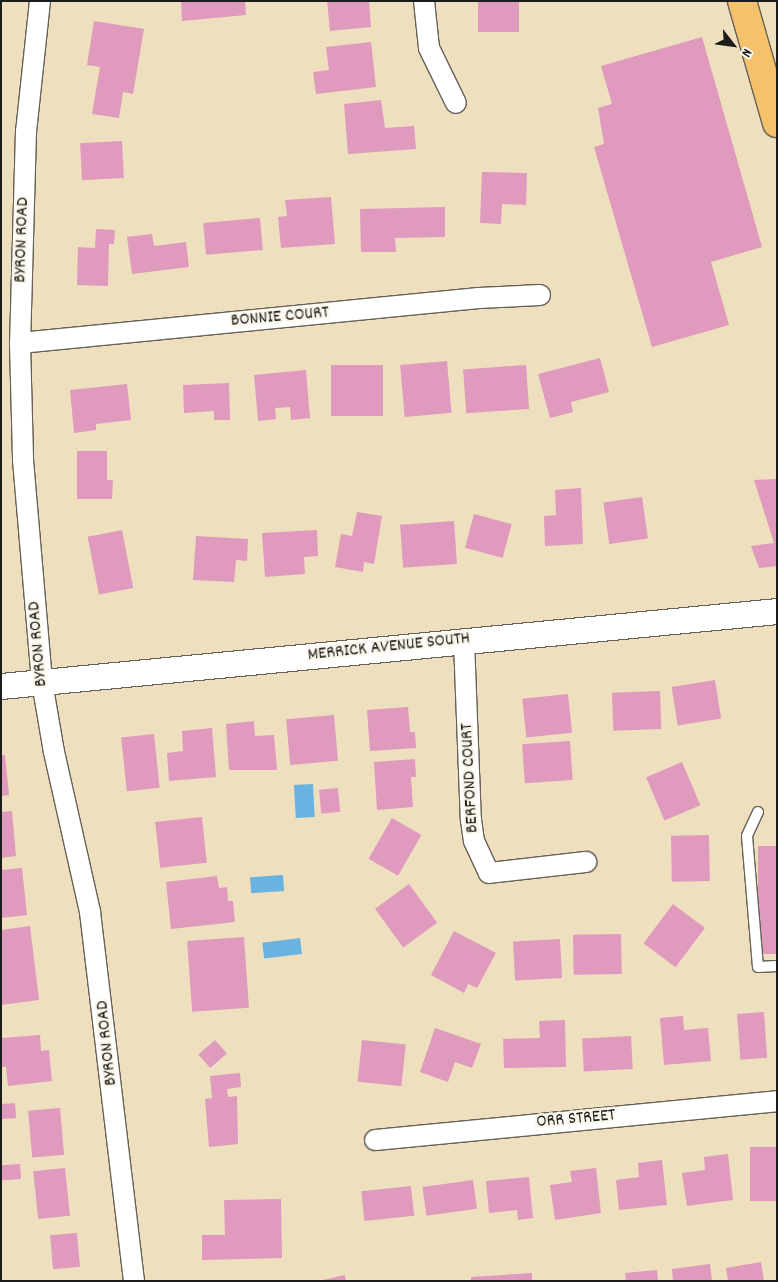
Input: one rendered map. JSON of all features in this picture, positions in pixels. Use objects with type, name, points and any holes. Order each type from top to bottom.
[{"type":"main road","points":[[742,1],[777,123]]},
{"type":"street","name":"BYRON ROAD","points":[[40,1],[26,131],[20,343],[23,460],[42,682],[54,752],[92,922],[134,1281]]},
{"type":"street","points":[[424,1],[429,48],[456,103]]},
{"type":"street","name":"BONNIE COURT","points":[[20,343],[479,298],[540,295]]},
{"type":"street","name":"MERRICK AVENUE SOUTH","points":[[1,686],[777,611]]},
{"type":"street","name":"BERFOND COURT","points":[[464,641],[471,820],[474,841],[489,873],[586,862]]},
{"type":"street","name":"ORR STREET","points":[[375,1140],[777,1100]]},
{"type":"lane","points":[[758,812],[747,836],[758,967],[777,966]]},
{"type":"water","points":[[313,784],[315,817],[296,818],[294,785]]},
{"type":"water","points":[[283,875],[284,891],[251,893],[250,877]]},
{"type":"water","points":[[300,938],[302,954],[264,959],[262,943]]},
{"type":"building","points":[[181,1],[245,1],[246,15],[182,21]]},
{"type":"building","points":[[327,1],[369,1],[371,27],[330,31]]},
{"type":"building","points":[[478,1],[519,1],[519,32],[478,32]]},
{"type":"building","points":[[94,21],[144,29],[133,94],[123,92],[119,118],[92,114],[100,67],[87,65]]},
{"type":"building","points":[[702,37],[762,247],[711,262],[729,325],[652,347],[594,147],[604,144],[598,108],[612,104],[601,66]]},
{"type":"building","points":[[371,42],[376,87],[316,94],[313,72],[329,70],[326,47]]},
{"type":"building","points":[[381,100],[385,128],[414,126],[416,149],[348,154],[344,104]]},
{"type":"building","points":[[122,141],[124,178],[82,180],[80,143]]},
{"type":"building","points":[[482,172],[527,173],[526,205],[502,204],[501,224],[480,223]]},
{"type":"building","points":[[331,197],[335,244],[281,248],[278,217],[287,216],[285,200]]},
{"type":"building","points":[[445,207],[445,237],[395,238],[396,252],[361,252],[360,209]]},
{"type":"building","points":[[260,218],[263,250],[206,255],[203,223]]},
{"type":"building","points":[[96,229],[115,230],[114,244],[109,244],[108,286],[77,285],[78,247],[95,248]]},
{"type":"building","points":[[152,234],[154,246],[186,242],[189,267],[132,274],[127,237]]},
{"type":"building","points":[[600,358],[609,392],[571,402],[573,412],[550,418],[538,374]]},
{"type":"building","points":[[447,361],[452,413],[405,417],[400,365]]},
{"type":"building","points":[[331,365],[383,365],[383,416],[331,416]]},
{"type":"building","points":[[526,365],[529,409],[466,413],[463,369]]},
{"type":"building","points":[[306,370],[310,418],[291,420],[290,407],[275,408],[276,419],[258,421],[254,375]]},
{"type":"building","points":[[229,383],[230,420],[214,420],[214,411],[184,413],[183,385]]},
{"type":"building","points":[[127,384],[131,420],[96,424],[96,430],[74,433],[70,390]]},
{"type":"building","points":[[77,451],[107,451],[107,480],[113,480],[112,499],[77,499]]},
{"type":"building","points":[[777,479],[777,566],[759,568],[751,546],[774,543],[754,480]]},
{"type":"building","points":[[581,488],[583,544],[545,546],[544,516],[556,515],[555,490]]},
{"type":"building","points":[[642,497],[648,539],[609,544],[603,502]]},
{"type":"building","points":[[357,512],[382,516],[374,564],[364,562],[363,572],[335,567],[341,534],[352,536]]},
{"type":"building","points":[[474,514],[512,524],[503,558],[465,548]]},
{"type":"building","points":[[454,521],[457,564],[403,568],[400,525]]},
{"type":"building","points":[[122,530],[133,588],[99,595],[88,537]]},
{"type":"building","points":[[317,530],[318,556],[304,557],[305,574],[265,577],[262,533]]},
{"type":"building","points":[[196,536],[248,539],[247,561],[236,560],[234,582],[193,580]]},
{"type":"building","points":[[715,680],[721,719],[678,725],[672,687]]},
{"type":"building","points":[[660,691],[661,729],[613,731],[612,693]]},
{"type":"building","points":[[568,694],[572,733],[526,738],[522,699]]},
{"type":"building","points":[[408,707],[410,732],[415,732],[416,748],[370,751],[367,710]]},
{"type":"building","points":[[334,715],[338,761],[290,765],[286,719]]},
{"type":"building","points":[[254,721],[255,736],[274,735],[277,770],[229,770],[226,724]]},
{"type":"building","points":[[212,728],[216,777],[169,781],[167,753],[183,751],[182,731]]},
{"type":"building","points":[[154,734],[160,788],[127,791],[121,737]]},
{"type":"building","points":[[570,741],[573,780],[525,783],[522,744]]},
{"type":"building","points":[[1,755],[5,755],[9,795],[1,796]]},
{"type":"building","points":[[415,759],[416,777],[411,777],[413,807],[377,810],[374,762]]},
{"type":"building","points":[[682,762],[700,805],[664,821],[646,777]]},
{"type":"building","points":[[338,788],[340,812],[321,814],[319,790]]},
{"type":"building","points":[[12,811],[16,856],[1,858],[1,812]]},
{"type":"building","points":[[202,817],[207,863],[160,868],[155,822]]},
{"type":"building","points":[[392,818],[421,835],[398,876],[368,859]]},
{"type":"building","points":[[709,835],[710,881],[672,882],[671,836]]},
{"type":"building","points":[[758,846],[777,846],[777,954],[758,954]]},
{"type":"building","points":[[22,868],[27,915],[1,918],[1,870]]},
{"type":"building","points":[[217,876],[219,888],[227,887],[228,901],[233,901],[235,922],[171,929],[166,882]]},
{"type":"building","points":[[409,884],[437,923],[403,948],[375,909]]},
{"type":"building","points":[[673,904],[705,928],[675,967],[644,943]]},
{"type":"building","points":[[30,926],[39,1000],[1,1005],[1,930]]},
{"type":"building","points":[[454,931],[496,953],[477,988],[468,984],[464,993],[431,975]]},
{"type":"building","points":[[621,934],[622,974],[574,975],[573,935]]},
{"type":"building","points":[[244,937],[249,1008],[192,1012],[187,941]]},
{"type":"building","points":[[560,939],[562,978],[515,980],[513,941]]},
{"type":"building","points":[[764,1012],[767,1058],[740,1060],[737,1014]]},
{"type":"building","points":[[683,1016],[684,1030],[708,1028],[711,1061],[664,1065],[660,1018]]},
{"type":"building","points":[[565,1020],[566,1067],[504,1068],[503,1039],[540,1038],[539,1021]]},
{"type":"building","points":[[435,1028],[481,1044],[472,1068],[455,1062],[448,1082],[420,1072]]},
{"type":"building","points":[[40,1035],[41,1051],[49,1050],[52,1081],[8,1086],[6,1067],[1,1067],[1,1038]]},
{"type":"building","points":[[631,1036],[633,1069],[584,1072],[582,1039]]},
{"type":"building","points":[[215,1040],[227,1054],[210,1068],[198,1054]]},
{"type":"building","points":[[362,1040],[406,1045],[401,1086],[358,1082]]},
{"type":"building","points":[[240,1073],[241,1087],[227,1089],[228,1097],[237,1096],[238,1144],[209,1147],[205,1099],[212,1098],[210,1076]]},
{"type":"building","points":[[15,1103],[16,1118],[2,1119],[1,1104]]},
{"type":"building","points":[[60,1108],[64,1155],[32,1158],[28,1111]]},
{"type":"building","points":[[750,1147],[777,1147],[777,1201],[750,1201]]},
{"type":"building","points":[[728,1154],[733,1200],[687,1206],[682,1173],[705,1170],[704,1157]]},
{"type":"building","points":[[662,1160],[667,1205],[619,1210],[616,1180],[639,1177],[638,1163]]},
{"type":"building","points":[[20,1164],[21,1179],[2,1180],[1,1165]]},
{"type":"building","points":[[65,1168],[70,1216],[38,1219],[33,1171]]},
{"type":"building","points":[[596,1168],[601,1213],[555,1220],[550,1185],[572,1182],[570,1171]]},
{"type":"building","points":[[529,1177],[533,1218],[518,1220],[517,1210],[489,1213],[486,1181]]},
{"type":"building","points":[[473,1180],[477,1209],[427,1216],[422,1187]]},
{"type":"building","points":[[411,1186],[414,1216],[364,1221],[361,1191]]},
{"type":"building","points":[[281,1199],[282,1258],[202,1260],[202,1235],[225,1235],[224,1200]]},
{"type":"building","points":[[77,1233],[80,1267],[53,1269],[50,1235]]},
{"type":"building","points":[[761,1262],[764,1281],[728,1281],[726,1268]]},
{"type":"building","points":[[710,1264],[712,1281],[673,1281],[672,1269]]},
{"type":"building","points":[[657,1270],[658,1281],[626,1281],[625,1273]]},
{"type":"building","points":[[532,1273],[532,1281],[471,1281],[471,1277]]},
{"type":"building","points":[[345,1275],[346,1281],[323,1281],[323,1280]]}]
